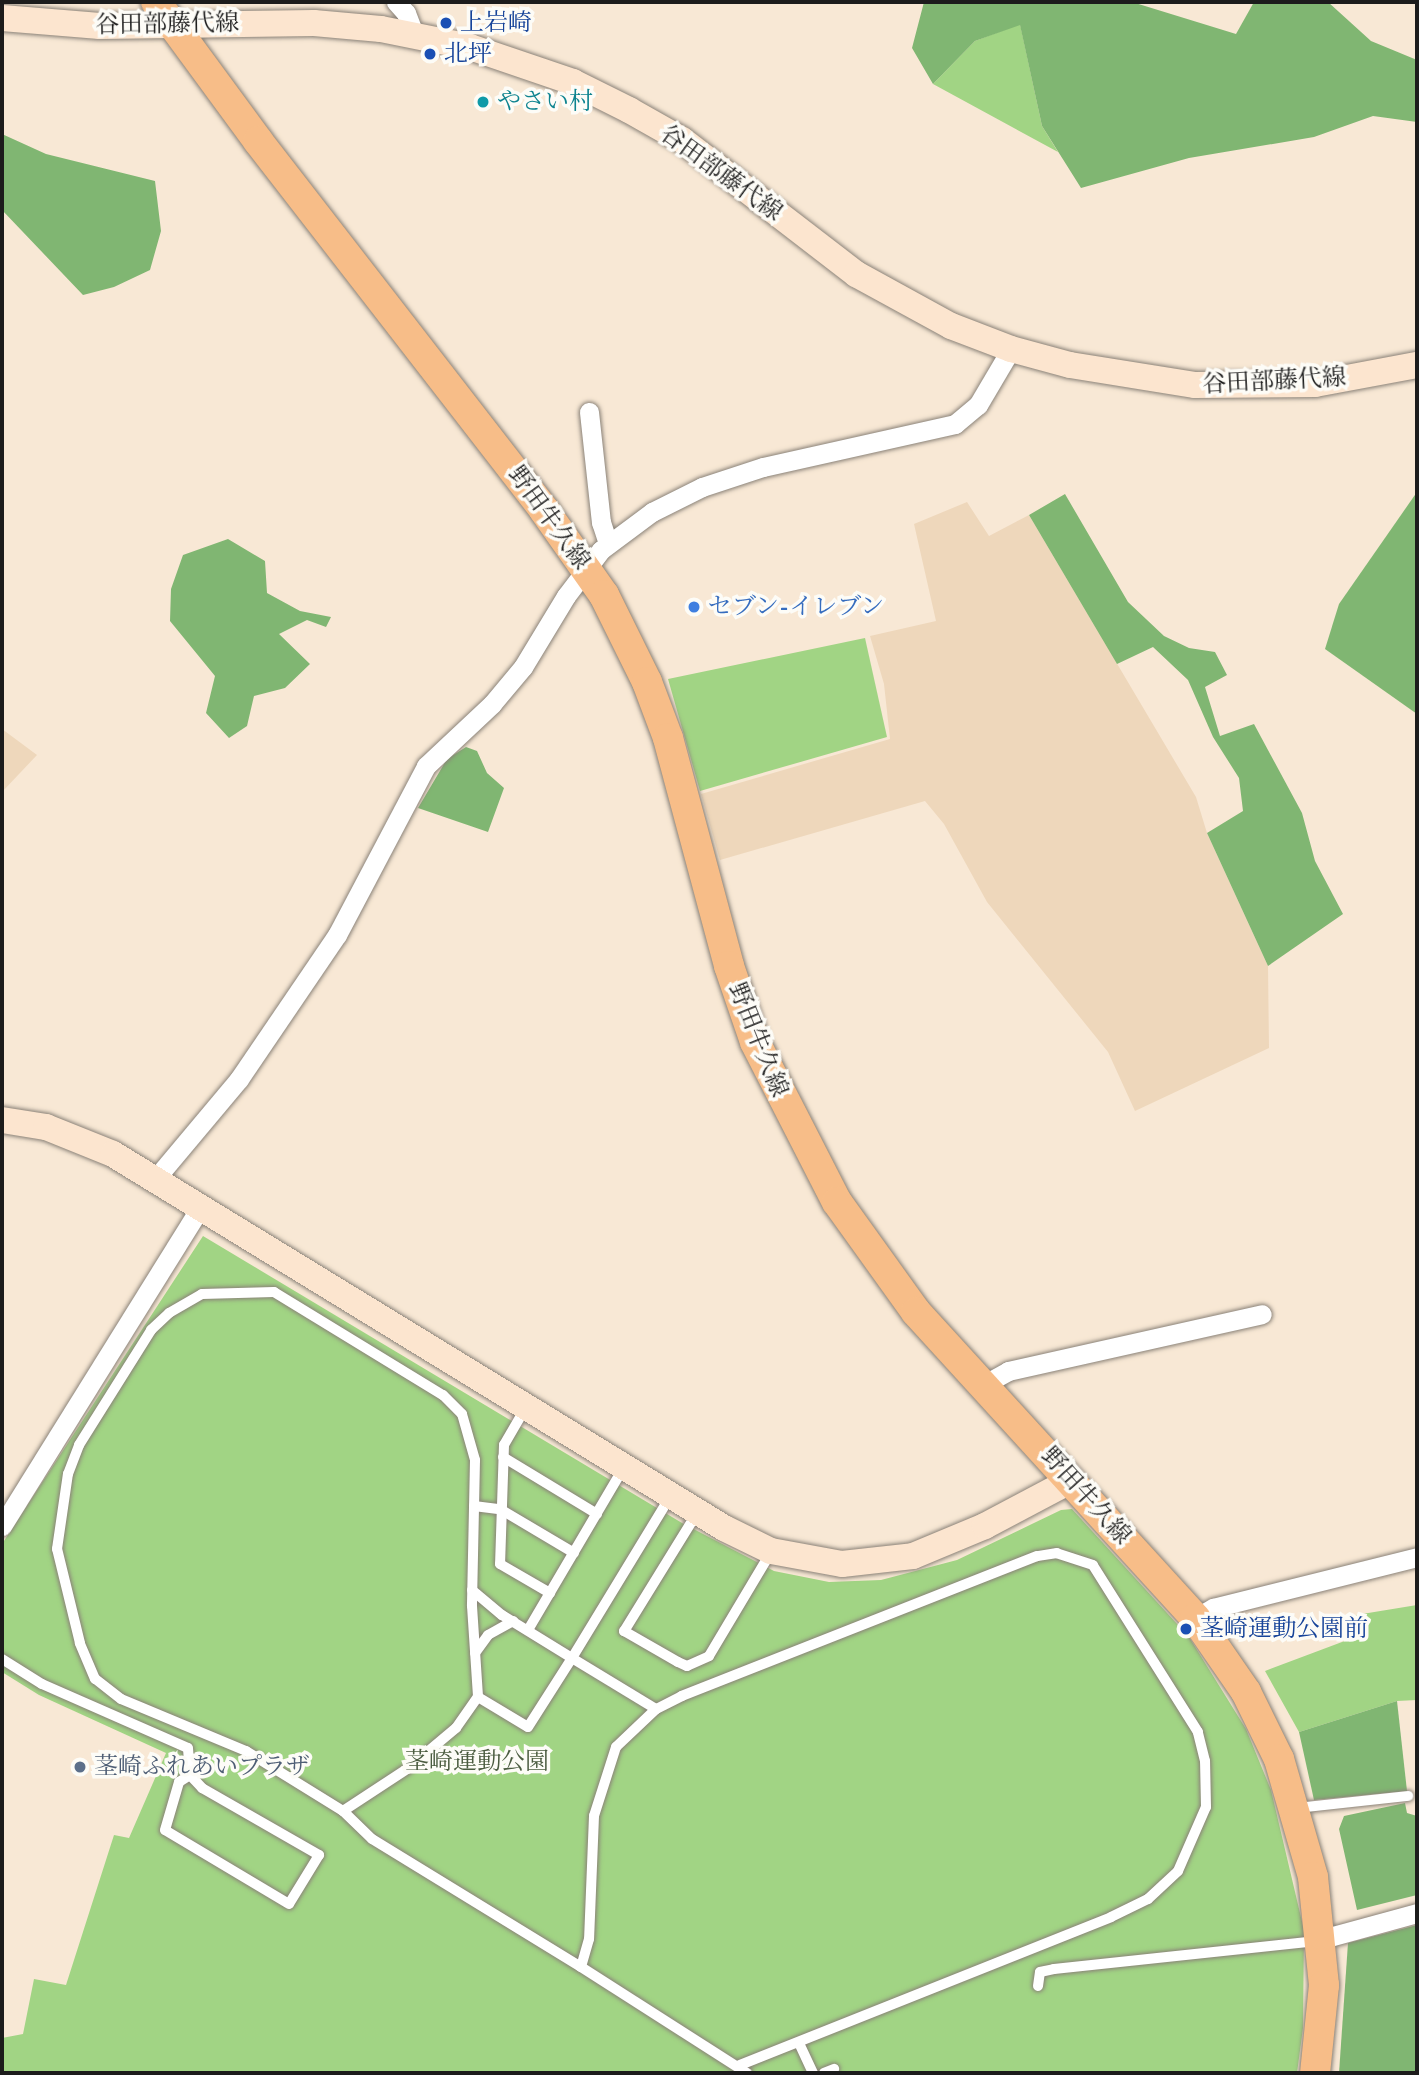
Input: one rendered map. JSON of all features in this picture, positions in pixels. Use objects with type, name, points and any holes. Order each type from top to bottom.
[{"type":"main road","name":"谷田部藤代線","points":[[2,18],[54,25],[164,13],[314,23],[415,34],[524,64],[629,110],[682,139],[856,274],[951,326],[1011,349],[1128,377],[1195,385],[1315,384],[1417,365]]},
{"type":"main road","name":"野田牛久線","points":[[164,13],[586,566],[647,682],[667,738],[729,966],[755,1042],[792,1122],[837,1202],[885,1273],[1195,1618],[1246,1692],[1279,1759],[1296,1808],[1322,1939],[1323,1997],[1315,2073]]},
{"type":"main road","points":[[2,1120],[78,1137],[156,1178],[698,1512],[772,1551],[842,1564],[887,1562],[935,1550],[1072,1480]]},
{"type":"street","points":[[396,2],[406,13],[415,34]]},
{"type":"street","points":[[156,1178],[239,1079],[337,935],[426,766],[492,704],[523,667],[586,566],[608,544],[652,512],[702,487],[763,467],[955,424],[978,405],[1011,349]]},
{"type":"street","points":[[589,412],[601,522],[608,544]]},
{"type":"street","points":[[2,1526],[201,1206]]},
{"type":"street","points":[[983,1385],[1008,1371],[1262,1314]]},
{"type":"street","points":[[1195,1618],[1213,1608],[1417,1557]]},
{"type":"street","points":[[1322,1939],[1417,1913]]},
{"type":"lane","points":[[344,1811],[407,1769],[456,1728],[478,1697],[472,1590],[475,1460],[462,1414],[443,1395],[274,1292],[202,1293],[169,1313],[151,1331],[79,1445],[68,1474],[57,1549],[77,1631],[95,1679],[121,1699],[246,1751],[344,1811],[372,1839],[744,2069],[799,2043],[1148,1899],[1178,1871],[1206,1807],[1205,1760],[1198,1732],[1104,1577],[1093,1565],[1057,1553],[1037,1556],[656,1709],[616,1747],[602,1783],[594,1816],[589,1939],[581,1967]]},
{"type":"lane","points":[[526,1406],[504,1444],[500,1564],[550,1593]]},
{"type":"lane","points":[[503,1457],[597,1514]]},
{"type":"lane","points":[[528,1630],[625,1467]]},
{"type":"lane","points":[[478,1697],[528,1727],[671,1495]]},
{"type":"lane","points":[[474,1506],[500,1509],[574,1553]]},
{"type":"lane","points":[[698,1512],[624,1631],[687,1667],[709,1656],[772,1551]]},
{"type":"lane","points":[[472,1590],[513,1621],[656,1709]]},
{"type":"lane","points":[[475,1653],[488,1634],[513,1621]]},
{"type":"lane","points":[[2,1659],[42,1684],[188,1748],[190,1775],[202,1788],[319,1856],[289,1904],[166,1830],[179,1782],[190,1775]]},
{"type":"lane","points":[[1296,1808],[1408,1796]]},
{"type":"lane","points":[[1038,1986],[1040,1972],[1054,1969],[1322,1939]]},
{"type":"lane","points":[[799,2043],[813,2073]]},
{"type":"shaded area","points":[[967,502],[989,536],[1029,515],[1196,797],[1207,833],[1268,966],[1269,1048],[1135,1111],[1108,1052],[987,902],[944,824],[925,801],[720,860],[701,794],[890,739],[884,684],[870,636],[936,621],[914,524]]},
{"type":"shaded area","points":[[2,729],[37,755],[2,792]]},
{"type":"green space","points":[[924,2],[1132,2],[1236,34],[1254,2],[1328,2],[1371,41],[1417,60],[1417,122],[1373,116],[1314,137],[1189,158],[1081,188],[1042,126],[1020,25],[975,41],[933,84],[912,48]]},
{"type":"green space","points":[[1020,24],[1042,126],[1058,152],[933,84],[975,41]]},
{"type":"green space","points":[[2,134],[46,154],[155,181],[161,231],[150,270],[114,287],[83,295],[2,210]]},
{"type":"green space","points":[[1417,492],[1417,714],[1325,649],[1339,604]]},
{"type":"green space","points":[[1065,494],[1128,602],[1164,636],[1189,648],[1215,652],[1227,675],[1205,687],[1220,736],[1254,724],[1302,813],[1315,861],[1343,914],[1268,966],[1207,833],[1243,811],[1239,778],[1213,737],[1188,680],[1153,647],[1117,664],[1029,515]]},
{"type":"green space","points":[[228,539],[265,561],[267,593],[300,611],[331,617],[326,627],[307,620],[279,634],[310,664],[285,688],[254,696],[247,726],[229,738],[206,713],[215,676],[170,621],[171,589],[183,555]]},
{"type":"green space","points":[[865,638],[887,737],[700,791],[668,679]]},
{"type":"green space","points":[[466,747],[477,751],[487,773],[504,788],[488,832],[418,808],[447,759]]},
{"type":"green space","name":"茎崎運動公園","points":[[203,1236],[682,1523],[774,1571],[829,1582],[881,1580],[957,1560],[1061,1510],[1072,1509],[1189,1637],[1246,1729],[1271,1790],[1304,1930],[1303,2028],[1297,2073],[2,2073],[2,2038],[23,2034],[34,1979],[66,1985],[114,1835],[129,1838],[166,1753],[39,1695],[2,1672],[2,1544]]},
{"type":"green space","points":[[1417,1605],[1417,1700],[1397,1701],[1299,1732],[1265,1671],[1358,1636],[1356,1615]]},
{"type":"green space","points":[[1397,1701],[1407,1791],[1314,1800],[1299,1732]]},
{"type":"green space","points":[[1405,1803],[1407,1813],[1417,1816],[1417,1895],[1357,1910],[1339,1829],[1344,1816]]},
{"type":"green space","points":[[1417,1925],[1417,2073],[1339,2073],[1348,1943]]},
{"type":"place","name":"上岩崎","points":[[446,23]]},
{"type":"place","name":"北坪","points":[[430,54]]},
{"type":"place","name":"やさい村","points":[[483,102]]},
{"type":"place","name":"セブン-イレブン","points":[[694,607]]},
{"type":"place","name":"茎崎運動公園前","points":[[1186,1629]]},
{"type":"place","name":"茎崎ふれあいプラザ","points":[[80,1767]]}]
